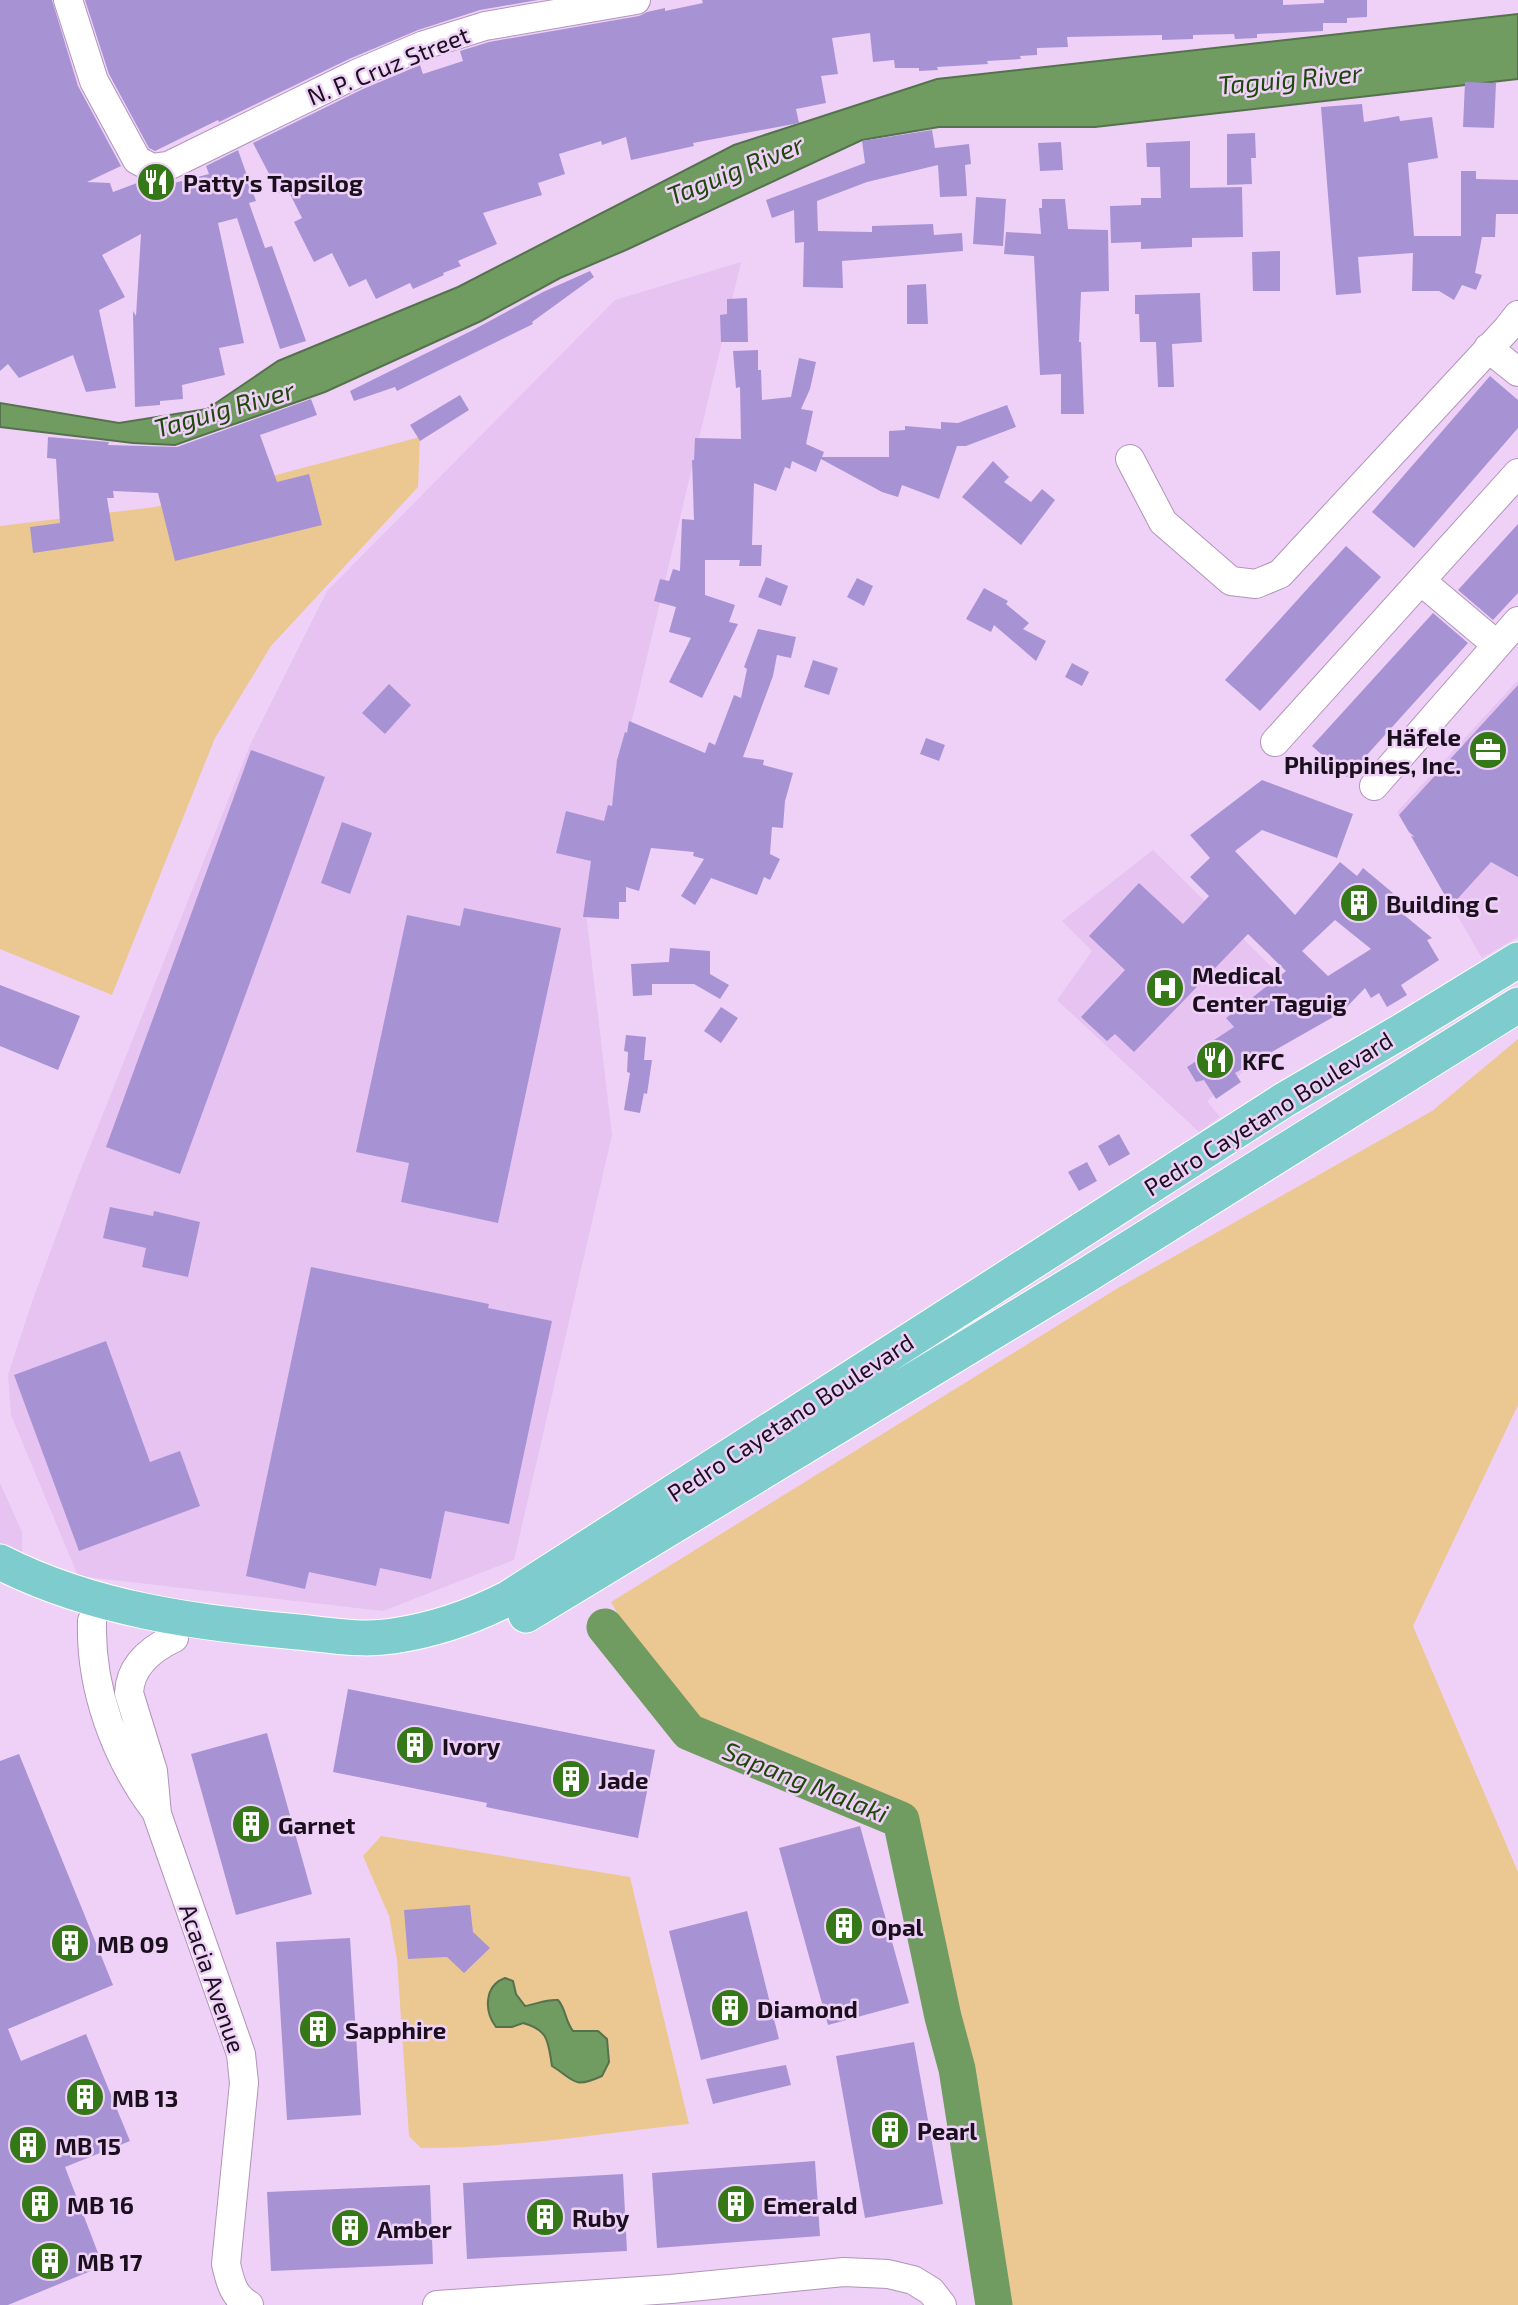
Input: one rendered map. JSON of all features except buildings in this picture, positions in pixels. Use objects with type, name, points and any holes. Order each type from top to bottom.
[{"type":"main road","name":"Pedro Cayetano Boulevard","points":[[0,1562],[45,1583],[100,1600],[157,1614],[240,1627],[374,1638],[392,1637],[450,1624],[509,1598],[1284,1100],[1518,960]]},
{"type":"main road","name":"Pedro Cayetano Boulevard","points":[[0,1587],[92,1620],[174,1637],[266,1650],[386,1659],[456,1646],[501,1629],[1085,1276],[1518,1005]]},
{"type":"main road","points":[[1223,1140],[1246,1175]]},
{"type":"street","name":"N. P. Cruz Street","points":[[68,0],[94,81],[137,160],[152,168],[168,166],[356,74],[455,34],[485,26],[636,0]]},
{"type":"street","points":[[1130,458],[1163,522],[1231,581],[1256,584],[1280,574],[1518,315]]},
{"type":"street","points":[[1488,348],[1518,372]]},
{"type":"street","points":[[1275,742],[1518,473]]},
{"type":"street","points":[[1420,581],[1497,645]]},
{"type":"street","points":[[1374,786],[1518,621]]},
{"type":"street","name":"Acacia Avenue","points":[[92,1620],[93,1665],[101,1702],[137,1786],[157,1814]]},
{"type":"street","name":"Acacia Avenue","points":[[174,1637],[141,1661],[129,1682],[131,1703],[153,1771],[157,1814],[241,2054],[244,2083],[226,2264],[231,2287],[249,2305]]},
{"type":"street","points":[[437,2305],[671,2289],[844,2272],[888,2274],[913,2280],[931,2291],[942,2305]]},
{"type":"shaded area","points":[[741,262],[586,913],[612,1135],[514,1560],[383,1611],[78,1576],[11,1415],[8,1375],[77,1179],[250,745],[327,591],[615,300]]},
{"type":"shaded area","points":[[420,437],[418,487],[271,646],[215,738],[112,995],[0,949],[0,526],[155,507]]},
{"type":"shaded area","name":"Häfele Philippines, Inc.","points":[[1518,680],[1518,937],[1482,958],[1397,812]]},
{"type":"shaded area","name":"Medical Center Taguig","points":[[1153,850],[1280,975],[1226,1018],[1259,1059],[1207,1101],[1220,1117],[1199,1132],[1057,1000],[1092,951],[1062,921]]},
{"type":"shaded area","points":[[1518,1039],[1518,1405],[1413,1626],[1518,1872],[1518,2305],[1007,2305],[992,2230],[981,2104],[909,1809],[686,1711],[650,1670],[611,1602],[1118,1288],[1432,1111]]},
{"type":"shaded area","points":[[0,1483],[22,1532],[22,1555],[0,1550]]},
{"type":"shaded area","points":[[381,1836],[630,1877],[689,2124],[521,2143],[421,2148],[409,2136],[397,1960],[389,1916],[363,1856]]},
{"type":"water","name":"Taguig River","points":[[1518,14],[1518,79],[1095,127],[939,127],[862,140],[560,278],[481,321],[325,392],[175,445],[133,443],[0,427],[0,403],[119,423],[207,409],[278,361],[458,287],[734,145],[937,79]]},
{"type":"water","points":[[505,1978],[513,1981],[516,1994],[525,2006],[558,2000],[573,2031],[598,2031],[607,2039],[609,2062],[602,2076],[585,2082],[575,2082],[552,2066],[546,2038],[538,2029],[523,2023],[512,2027],[496,2027],[489,2014],[488,2000],[493,1987]]},
{"type":"waterway","name":"Sapang Malaki","points":[[605,1627],[689,1732],[901,1820],[943,2017],[957,2069],[994,2305]]},
{"type":"place","name":"Patty's Tapsilog","points":[[156,182]]},
{"type":"place","name":"Häfele Philippines, Inc.","points":[[1488,750]]},
{"type":"place","name":"Building C","points":[[1359,903]]},
{"type":"place","name":"Medical Center Taguig","points":[[1165,988]]},
{"type":"place","name":"KFC","points":[[1215,1060]]},
{"type":"place","name":"Ivory","points":[[415,1745]]},
{"type":"place","name":"Jade","points":[[571,1779]]},
{"type":"place","name":"Garnet","points":[[251,1824]]},
{"type":"place","name":"Opal","points":[[844,1926]]},
{"type":"place","name":"MB 09","points":[[70,1943]]},
{"type":"place","name":"Diamond","points":[[730,2008]]},
{"type":"place","name":"Sapphire","points":[[318,2029]]},
{"type":"place","name":"MB 13","points":[[85,2097]]},
{"type":"place","name":"Pearl","points":[[890,2130]]},
{"type":"place","name":"MB 15","points":[[28,2145]]},
{"type":"place","name":"MB 16","points":[[40,2204]]},
{"type":"place","name":"Emerald","points":[[736,2204]]},
{"type":"place","name":"Ruby","points":[[545,2217]]},
{"type":"place","name":"Amber","points":[[350,2228]]},
{"type":"place","name":"MB 17","points":[[50,2261]]}]
